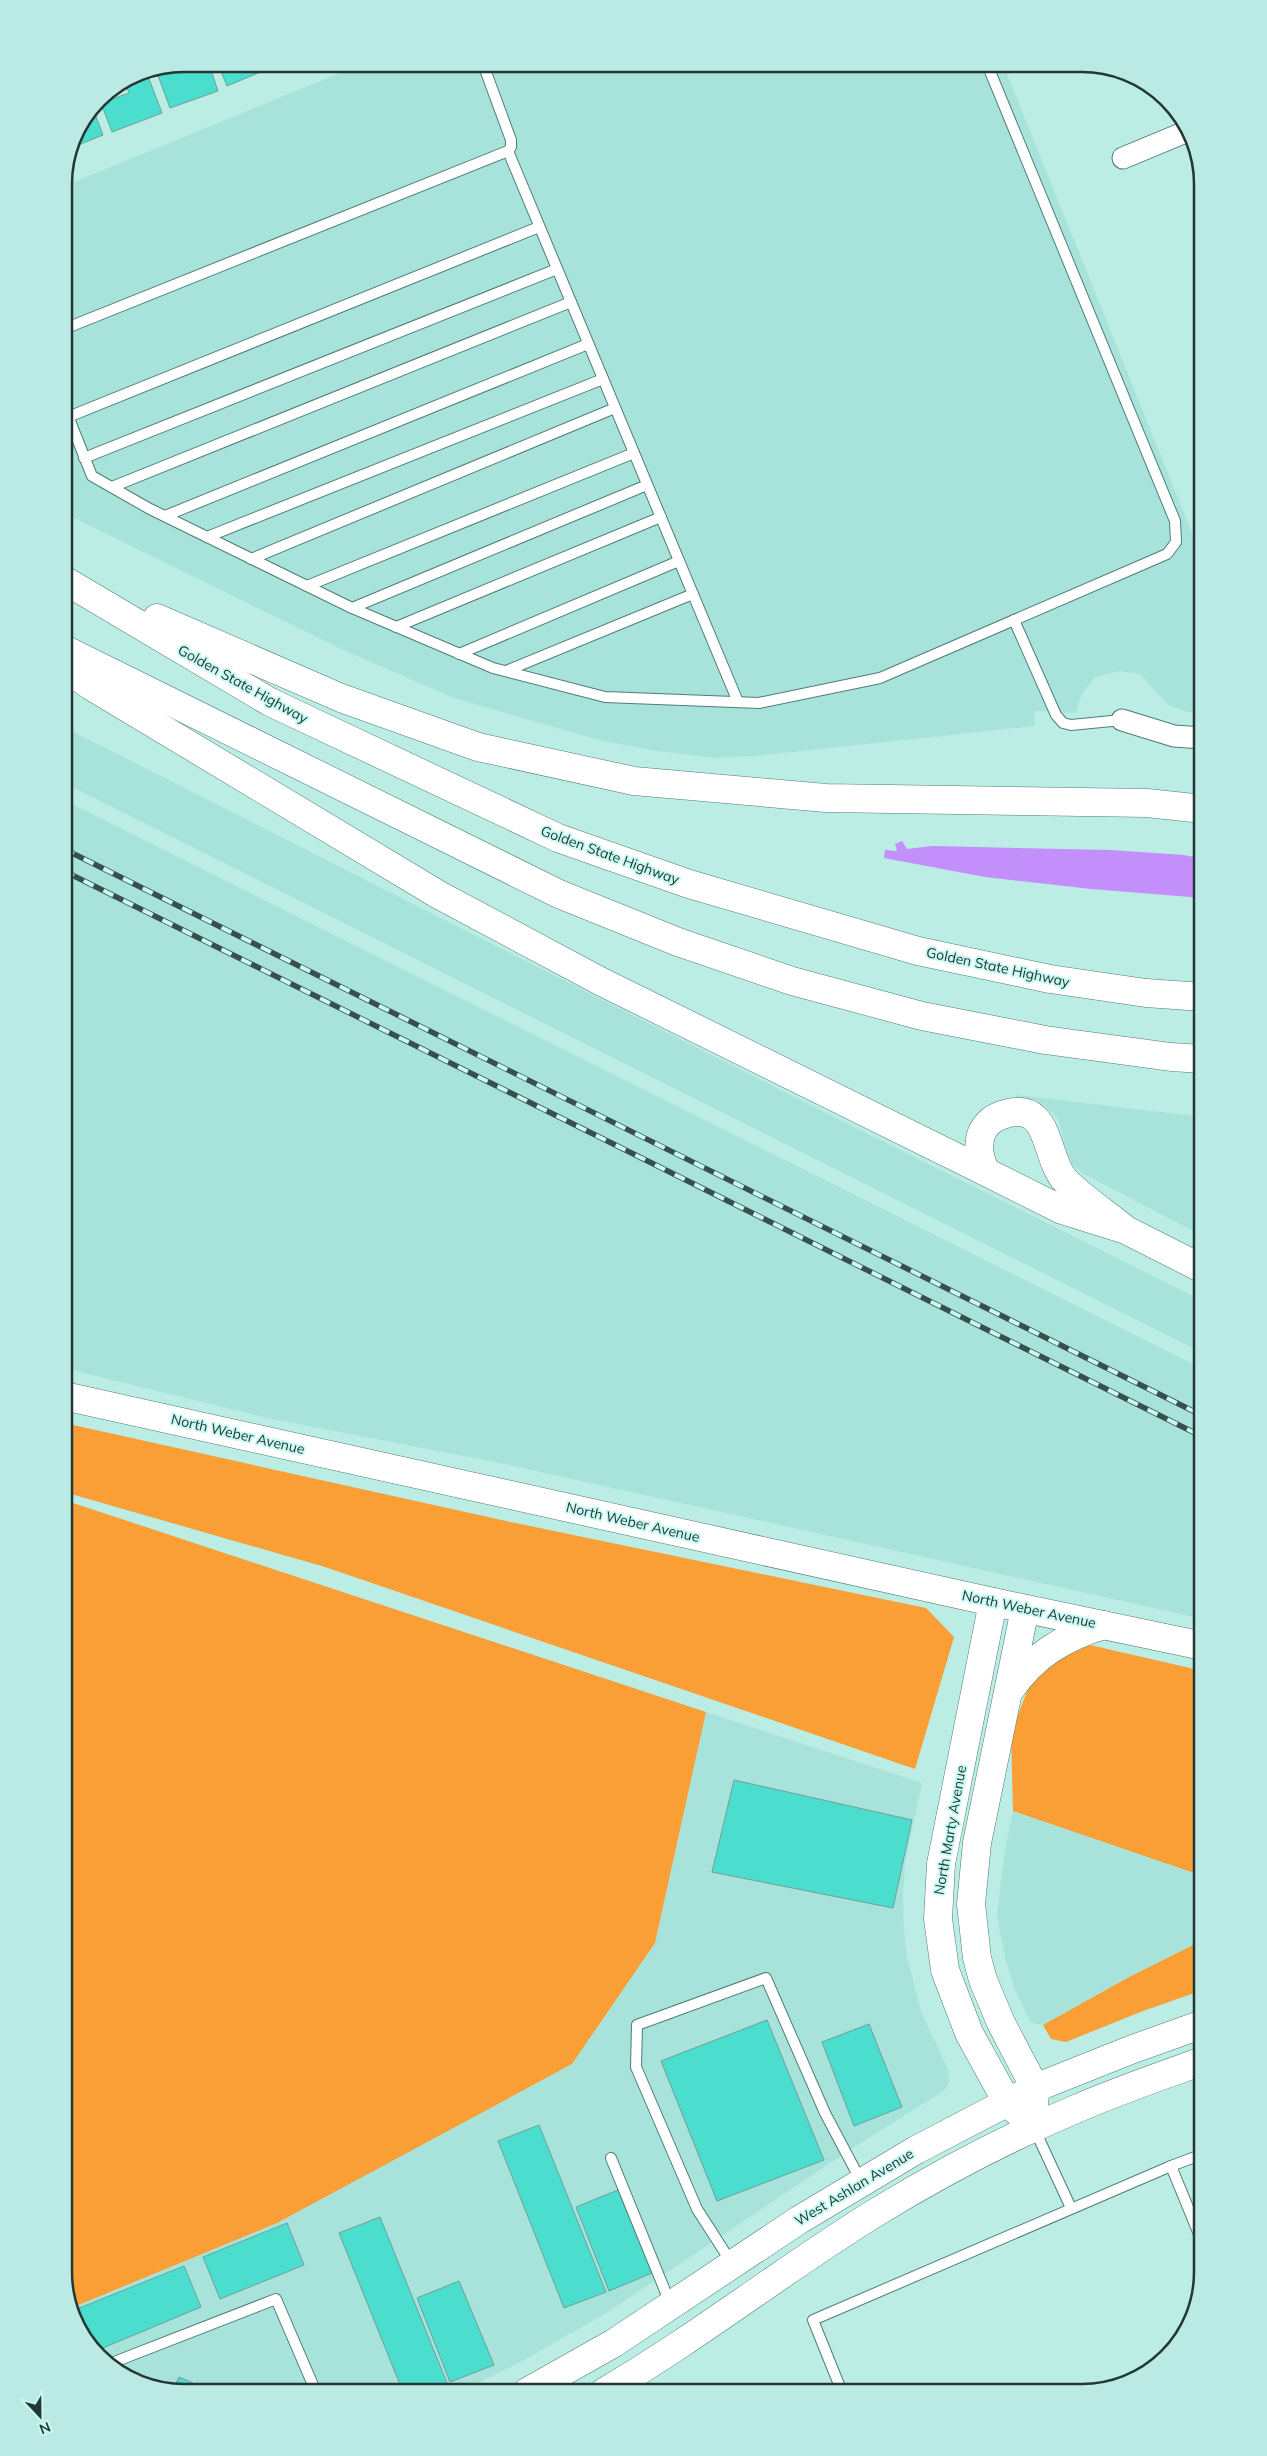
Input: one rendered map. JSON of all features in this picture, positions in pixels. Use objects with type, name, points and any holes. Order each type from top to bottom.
[{"type":"main road","points":[[73,583],[342,698],[408,723],[478,747],[557,766],[634,781],[826,798],[1147,803],[1194,808]]},
{"type":"main road","name":"Golden State Highway","points":[[73,584],[270,702],[558,838],[689,884],[918,950],[1050,979],[1146,993],[1194,996]]},
{"type":"main road","points":[[73,653],[550,890],[678,942],[792,981],[922,1016],[1045,1040],[1194,1058]]},
{"type":"main road","points":[[73,673],[91,686],[439,895],[600,981],[1062,1210],[1126,1230],[1194,1264]]},
{"type":"main road","points":[[986,1172],[979,1151],[981,1133],[985,1127],[991,1120],[1005,1114],[1014,1112],[1031,1116],[1043,1127],[1053,1160],[1064,1178],[1126,1230]]},
{"type":"main road","name":"North Weber Avenue","points":[[72,1398],[993,1602],[1194,1644]]},
{"type":"main road","name":"North Marty Avenue","points":[[993,1602],[941,1864],[938,1919],[940,1946],[952,1993],[969,2033],[1008,2102],[1034,2127]]},
{"type":"main road","name":"North Marty Avenue","points":[[1026,1609],[1006,1698],[972,1874],[972,1928],[977,1958],[991,2001],[1035,2088],[1034,2127]]},
{"type":"main road","points":[[1006,1698],[1020,1675],[1050,1648],[1074,1635],[1105,1625]]},
{"type":"main road","name":"West Ashlan Avenue","points":[[542,2383],[614,2343],[799,2220],[916,2150],[1035,2088],[1194,2027]]},
{"type":"main road","points":[[625,2383],[634,2380],[686,2342],[874,2214],[924,2185],[1034,2127],[1077,2108],[1194,2064]]},
{"type":"main road","points":[[608,2383],[660,2336],[672,2306]]},
{"type":"street","points":[[1123,158],[1181,133]]},
{"type":"street","points":[[1122,720],[1174,736],[1194,737]]},
{"type":"lane","points":[[73,325],[508,151],[511,147],[511,140],[486,72]]},
{"type":"lane","points":[[73,430],[92,476],[165,516],[352,608],[459,654],[506,671],[605,697],[759,703],[880,678],[1167,554],[1176,542],[1175,521],[991,73]]},
{"type":"lane","points":[[508,151],[738,702]]},
{"type":"lane","points":[[73,415],[539,227]]},
{"type":"lane","points":[[84,458],[557,269]]},
{"type":"lane","points":[[112,487],[571,302]]},
{"type":"lane","points":[[165,516],[588,344]]},
{"type":"lane","points":[[207,537],[603,379]]},
{"type":"lane","points":[[251,559],[615,408]]},
{"type":"lane","points":[[307,586],[634,453]]},
{"type":"lane","points":[[352,608],[648,486]]},
{"type":"lane","points":[[396,627],[661,517]]},
{"type":"lane","points":[[459,654],[679,561]]},
{"type":"lane","points":[[506,671],[693,594]]},
{"type":"lane","points":[[1014,620],[1056,715],[1064,723],[1071,725],[1122,720]]},
{"type":"lane","points":[[733,2265],[697,2209],[636,2066],[637,2025],[766,1978],[825,2114],[861,2182]]},
{"type":"lane","points":[[1034,2127],[1071,2208]]},
{"type":"lane","points":[[839,2384],[813,2320],[1071,2208],[1194,2157]]},
{"type":"lane","points":[[611,2158],[672,2306]]},
{"type":"lane","points":[[1171,2166],[1194,2222]]},
{"type":"lane","points":[[117,2361],[276,2299],[312,2383]]},
{"type":"shaded area","points":[[342,72],[1007,73],[1194,538],[1194,712],[1187,712],[1168,705],[1140,674],[1119,671],[1095,677],[1081,695],[1076,713],[1034,711],[1035,726],[755,756],[712,758],[651,750],[599,740],[454,698],[343,650],[73,517],[73,182]]},
{"type":"shaded area","points":[[73,731],[802,1101],[1194,1297],[1194,1348],[73,787]]},
{"type":"shaded area","points":[[73,804],[1194,1365],[1194,1617],[505,1464],[267,1418],[72,1370]]},
{"type":"shaded area","points":[[902,841],[907,849],[932,846],[1111,850],[1184,855],[1194,857],[1194,897],[1091,889],[985,877],[884,858],[885,850],[897,851],[895,844]]},
{"type":"shaded area","points":[[1016,1095],[1194,1116],[1194,1231],[1084,1174],[1074,1166],[1068,1154],[1058,1119],[1051,1111],[1042,1104],[1016,1099]]},
{"type":"shaded area","points":[[72,1425],[506,1521],[926,1608],[954,1637],[915,1769],[325,1567],[72,1494]]},
{"type":"shaded area","points":[[72,1503],[706,1712],[655,1943],[572,2064],[277,2223],[78,2305],[72,2271]]},
{"type":"shaded area","points":[[1090,1645],[1194,1669],[1194,1873],[1013,1811],[1011,1733],[1030,1684],[1053,1661]]},
{"type":"shaded area","points":[[706,1712],[922,1783],[905,1863],[903,1896],[904,1930],[907,1957],[921,2011],[949,2072],[948,2085],[942,2092],[859,2144],[603,2315],[524,2360],[478,2383],[177,2383],[149,2378],[135,2372],[122,2365],[105,2351],[96,2340],[78,2305],[274,2224],[572,2064],[655,1943]]},
{"type":"shaded area","points":[[1013,1811],[1194,1873],[1194,1944],[1131,1976],[1043,2025],[1031,2023],[1015,1990],[1006,1962],[997,1916],[1004,1855]]},
{"type":"shaded area","points":[[1194,1944],[1194,1993],[1143,2011],[1066,2042],[1051,2039],[1043,2025],[1131,1976]]},
{"type":"building","points":[[212,72],[218,91],[170,108],[158,76],[170,73]]},
{"type":"building","points":[[221,72],[260,72],[227,86]]},
{"type":"building","points":[[149,78],[162,113],[112,132],[103,108],[112,99],[129,93],[127,89]]},
{"type":"building","points":[[96,116],[103,135],[80,144]]},
{"type":"building","points":[[734,1780],[912,1820],[893,1908],[712,1872]]},
{"type":"building","points":[[767,2020],[824,2160],[717,2201],[661,2061]]},
{"type":"building","points":[[869,2024],[902,2107],[854,2126],[822,2042]]},
{"type":"building","points":[[539,2125],[606,2292],[564,2308],[498,2141]]},
{"type":"building","points":[[618,2190],[652,2273],[609,2291],[576,2207]]},
{"type":"building","points":[[380,2217],[447,2383],[399,2383],[339,2233]]},
{"type":"building","points":[[287,2223],[304,2265],[220,2299],[203,2257]]},
{"type":"building","points":[[184,2266],[201,2307],[103,2348],[88,2327],[79,2308]]},
{"type":"building","points":[[459,2281],[494,2365],[450,2382],[417,2298]]},
{"type":"building","points":[[179,2377],[193,2383],[177,2383]]},
{"type":"railway","points":[[73,853],[1194,1412]]},
{"type":"railway","points":[[73,875],[1194,1433]]}]
